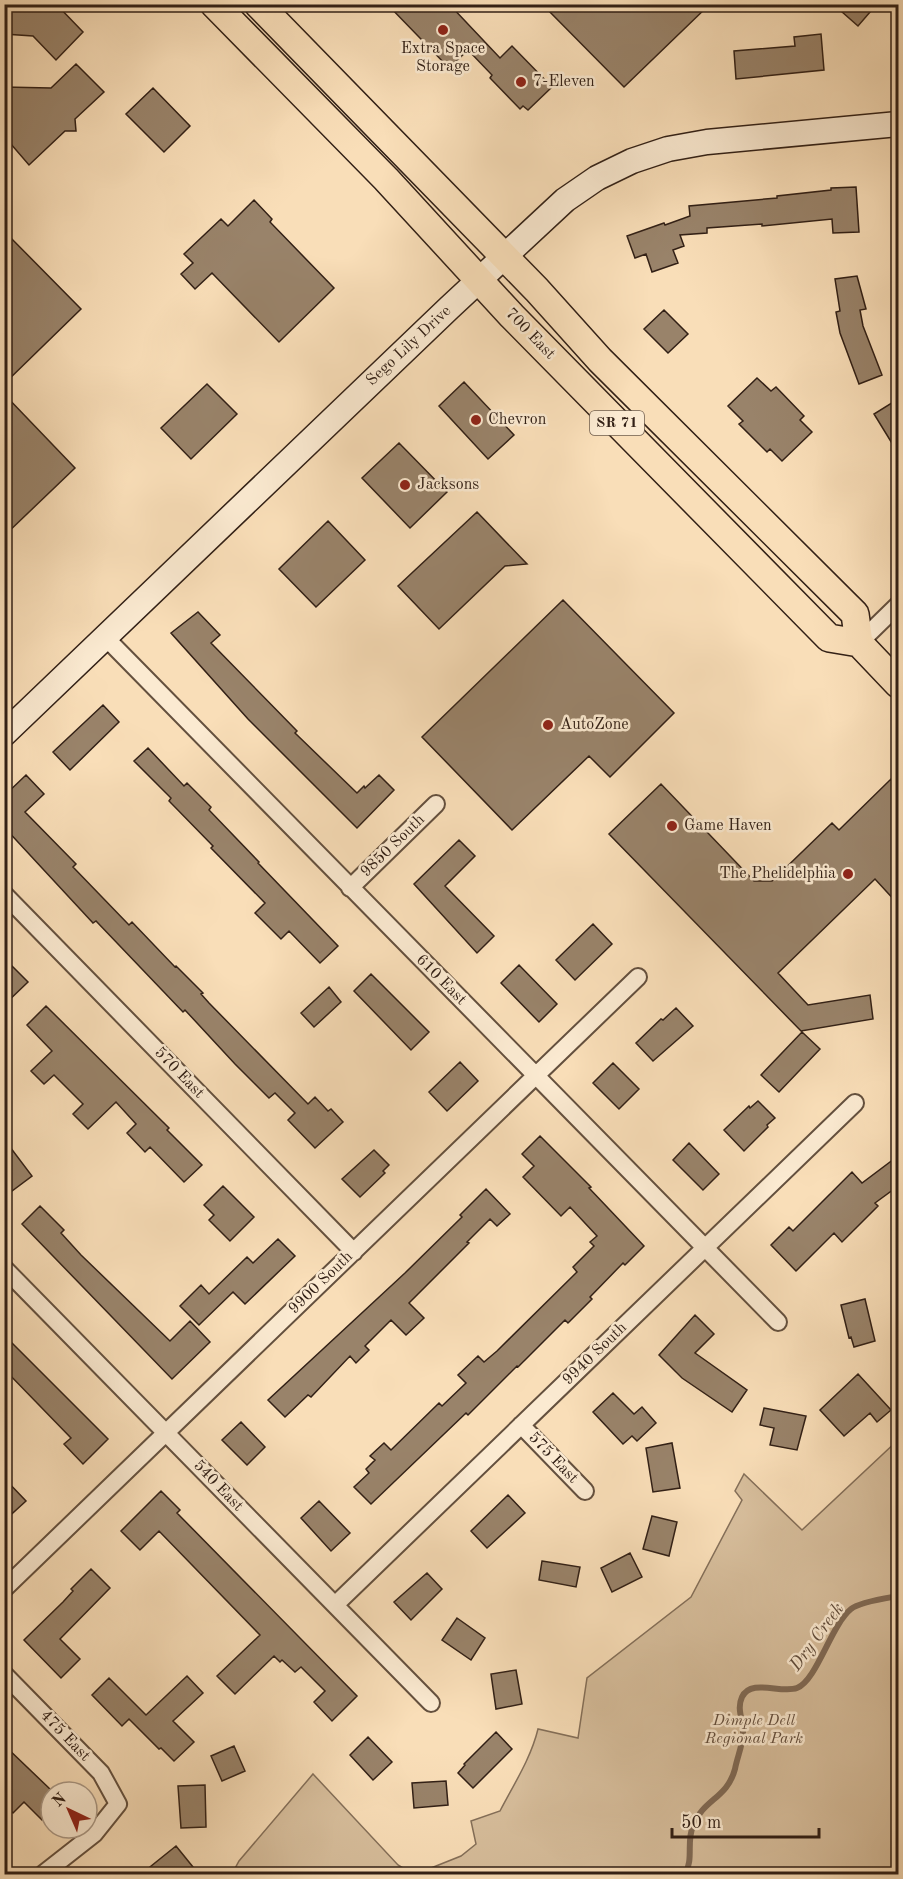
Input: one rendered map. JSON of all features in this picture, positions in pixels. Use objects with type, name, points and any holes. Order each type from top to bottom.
[{"type":"main road","name":"700 East","points":[[214,4],[386,179],[479,280],[829,638],[859,643],[855,614],[600,360],[504,257],[258,4]]},
{"type":"main road","name":"Sego Lily Drive","points":[[4,734],[479,280],[565,201],[597,178],[632,161],[668,149],[707,142],[898,124]]},
{"type":"main road","points":[[859,643],[898,684]]},
{"type":"street","points":[[859,643],[898,604]]},
{"type":"street","name":"610 East","points":[[105,637],[778,1322]]},
{"type":"street","name":"9850 South","points":[[350,888],[436,804]]},
{"type":"street","name":"570 East","points":[[4,894],[354,1252]]},
{"type":"street","name":"9900 South","points":[[4,1589],[638,977]]},
{"type":"street","name":"9940 South","points":[[334,1605],[855,1103]]},
{"type":"street","name":"540 East","points":[[4,1268],[431,1703]]},
{"type":"street","name":"575 East","points":[[521,1425],[585,1491]]},
{"type":"street","name":"475 East","points":[[4,1674],[101,1773],[118,1804],[94,1834],[43,1875]]},
{"type":"green space","name":"Dimple Dell Regional Park","points":[[898,1440],[898,1874],[416,1874],[461,1856],[476,1844],[471,1821],[500,1811],[527,1761],[538,1729],[578,1738],[587,1678],[691,1597],[742,1500],[735,1491],[744,1474],[802,1530]]},
{"type":"green space","points":[[313,1774],[398,1865],[413,1874],[232,1874],[239,1861]]},
{"type":"building","points":[[4,4],[56,4],[83,32],[56,60],[33,36],[4,34]]},
{"type":"building","points":[[387,4],[449,4],[500,58],[512,46],[552,87],[528,110],[523,106],[520,109],[490,78],[492,75],[468,50],[449,68]]},
{"type":"building","points":[[542,4],[710,4],[624,87]]},
{"type":"building","points":[[833,4],[877,4],[858,26]]},
{"type":"building","points":[[821,34],[824,70],[736,79],[734,51],[795,46],[794,37]]},
{"type":"building","points":[[76,64],[104,92],[75,119],[76,131],[65,131],[29,165],[4,136],[4,87],[51,88]]},
{"type":"building","points":[[153,88],[190,126],[164,152],[126,114]]},
{"type":"building","points":[[856,187],[859,232],[833,233],[832,219],[762,226],[762,224],[707,228],[707,233],[680,235],[684,246],[673,250],[678,263],[652,272],[646,254],[635,258],[627,236],[690,216],[689,206],[777,198],[777,196],[831,190],[831,188]]},
{"type":"building","points":[[254,200],[272,219],[270,222],[334,288],[279,342],[212,273],[195,289],[181,274],[193,263],[184,254],[221,219],[228,226]]},
{"type":"building","points":[[4,231],[81,309],[4,384]]},
{"type":"building","points":[[857,276],[866,309],[860,310],[863,326],[882,375],[859,384],[840,333],[836,312],[840,311],[835,279]]},
{"type":"building","points":[[664,310],[688,334],[668,353],[644,329]]},
{"type":"building","points":[[757,378],[771,391],[776,387],[804,416],[800,420],[812,432],[782,461],[770,449],[767,452],[739,424],[743,421],[728,406]]},
{"type":"building","name":"Chevron","points":[[464,382],[514,435],[488,459],[439,406]]},
{"type":"building","points":[[207,384],[237,414],[191,459],[161,428]]},
{"type":"building","points":[[4,394],[75,468],[4,536]]},
{"type":"building","points":[[898,399],[898,453],[874,414]]},
{"type":"building","name":"Jacksons","points":[[399,443],[447,492],[410,528],[362,478]]},
{"type":"building","points":[[477,512],[527,564],[505,566],[439,629],[398,586]]},
{"type":"building","points":[[328,521],[365,560],[316,607],[279,569]]},
{"type":"building","name":"AutoZone","points":[[563,600],[674,713],[610,777],[589,756],[512,830],[422,737]]},
{"type":"building","points":[[198,612],[220,635],[211,643],[297,731],[295,733],[357,793],[379,775],[394,790],[357,828],[248,719],[171,633]]},
{"type":"building","points":[[103,705],[119,722],[70,770],[53,752]]},
{"type":"building","points":[[148,748],[184,786],[187,783],[211,807],[209,810],[338,946],[320,963],[289,931],[281,939],[255,913],[265,903],[211,848],[213,846],[169,801],[171,798],[134,761]]},
{"type":"building","points":[[26,775],[44,794],[25,812],[76,864],[73,867],[129,925],[132,922],[203,993],[201,994],[209,1003],[308,1104],[315,1097],[343,1122],[315,1148],[288,1120],[295,1113],[275,1093],[269,1098],[96,921],[93,923],[4,827],[4,796]]},
{"type":"building","points":[[891,779],[898,787],[898,904],[875,879],[778,973],[808,1005],[870,995],[873,1019],[801,1031],[609,834],[661,784],[754,881],[772,881],[832,823],[839,830]]},
{"type":"building","points":[[459,840],[475,856],[445,886],[494,936],[477,953],[414,884]]},
{"type":"building","points":[[593,924],[612,944],[575,980],[556,960]]},
{"type":"building","points":[[4,958],[28,982],[4,1005]]},
{"type":"building","points":[[519,965],[557,1004],[539,1022],[501,983]]},
{"type":"building","points":[[371,974],[429,1032],[411,1050],[354,991]]},
{"type":"building","points":[[329,987],[341,1002],[314,1027],[301,1013]]},
{"type":"building","points":[[46,1006],[169,1128],[167,1130],[202,1165],[184,1182],[150,1147],[145,1152],[127,1133],[136,1124],[116,1102],[88,1129],[73,1114],[83,1104],[54,1075],[44,1084],[31,1071],[52,1051],[27,1025]]},
{"type":"building","points":[[676,1008],[693,1026],[653,1061],[636,1043]]},
{"type":"building","points":[[802,1032],[820,1049],[779,1092],[761,1075]]},
{"type":"building","points":[[460,1062],[478,1081],[447,1111],[429,1092]]},
{"type":"building","points":[[613,1063],[639,1089],[619,1109],[593,1083]]},
{"type":"building","points":[[758,1101],[775,1118],[744,1151],[724,1130],[749,1106],[750,1108]]},
{"type":"building","points":[[540,1136],[591,1187],[589,1188],[644,1246],[625,1265],[623,1263],[568,1323],[565,1320],[468,1415],[466,1413],[371,1504],[354,1487],[369,1473],[366,1469],[375,1460],[370,1456],[384,1443],[391,1450],[439,1403],[442,1406],[466,1383],[458,1375],[478,1356],[484,1362],[497,1351],[577,1272],[573,1267],[594,1246],[590,1242],[597,1236],[570,1207],[561,1216],[523,1177],[534,1166],[522,1154]]},
{"type":"building","points":[[4,1139],[32,1176],[12,1191],[4,1182]]},
{"type":"building","points":[[689,1143],[719,1174],[703,1190],[673,1160]]},
{"type":"building","points":[[374,1150],[389,1165],[383,1171],[385,1173],[360,1197],[342,1179]]},
{"type":"building","points":[[898,1156],[898,1186],[875,1203],[878,1206],[842,1242],[834,1233],[796,1271],[771,1245],[789,1227],[793,1231],[852,1172],[862,1183]]},
{"type":"building","points":[[223,1186],[254,1217],[230,1241],[209,1220],[214,1215],[204,1205]]},
{"type":"building","points":[[486,1189],[510,1214],[497,1226],[490,1219],[409,1303],[424,1318],[406,1335],[391,1320],[365,1346],[369,1350],[356,1363],[350,1356],[311,1397],[308,1395],[285,1417],[268,1400],[405,1273],[462,1217],[460,1215]]},
{"type":"building","points":[[40,1206],[64,1230],[61,1233],[81,1255],[170,1341],[190,1321],[210,1342],[172,1379],[22,1224]]},
{"type":"building","points":[[278,1239],[295,1256],[245,1304],[233,1292],[199,1325],[180,1306],[201,1285],[209,1294],[247,1257],[253,1263]]},
{"type":"building","points":[[865,1299],[875,1341],[854,1347],[851,1337],[849,1338],[841,1305]]},
{"type":"building","points":[[695,1315],[714,1334],[695,1353],[747,1390],[732,1412],[682,1378],[659,1355]]},
{"type":"building","points":[[4,1335],[108,1439],[83,1464],[64,1444],[71,1438],[4,1369]]},
{"type":"building","points":[[858,1374],[891,1410],[877,1422],[870,1413],[844,1436],[820,1410]]},
{"type":"building","points":[[613,1393],[634,1414],[642,1407],[656,1423],[637,1441],[632,1436],[623,1444],[593,1412]]},
{"type":"building","points":[[764,1408],[806,1416],[797,1450],[770,1445],[774,1428],[760,1425]]},
{"type":"building","points":[[241,1422],[265,1447],[247,1465],[222,1440]]},
{"type":"building","points":[[672,1443],[680,1488],[653,1492],[646,1448]]},
{"type":"building","points":[[4,1478],[26,1501],[4,1521]]},
{"type":"building","points":[[161,1491],[180,1510],[177,1513],[357,1696],[332,1721],[314,1702],[325,1691],[301,1667],[295,1672],[274,1656],[235,1694],[217,1676],[260,1635],[159,1531],[140,1550],[121,1531]]},
{"type":"building","points":[[508,1495],[525,1513],[487,1548],[471,1531]]},
{"type":"building","points":[[319,1501],[350,1533],[331,1551],[301,1518]]},
{"type":"building","points":[[652,1516],[677,1522],[669,1556],[643,1549]]},
{"type":"building","points":[[630,1553],[642,1577],[612,1592],[601,1568]]},
{"type":"building","points":[[542,1561],[580,1567],[576,1587],[539,1580]]},
{"type":"building","points":[[91,1569],[110,1588],[60,1639],[80,1659],[61,1678],[24,1640],[63,1602],[73,1591],[71,1589]]},
{"type":"building","points":[[427,1573],[442,1589],[411,1620],[394,1602]]},
{"type":"building","points":[[457,1618],[485,1638],[471,1660],[442,1640]]},
{"type":"building","points":[[516,1670],[522,1704],[496,1709],[491,1674]]},
{"type":"building","points":[[187,1676],[203,1693],[173,1721],[194,1742],[174,1761],[129,1719],[122,1726],[92,1695],[109,1678],[146,1715]]},
{"type":"building","points":[[496,1732],[512,1749],[473,1788],[458,1773]]},
{"type":"building","points":[[368,1737],[392,1762],[373,1780],[350,1755]]},
{"type":"building","points":[[4,1745],[41,1780],[39,1817],[24,1802],[13,1813],[4,1804]]},
{"type":"building","points":[[234,1746],[245,1771],[222,1781],[211,1756]]},
{"type":"building","points":[[446,1781],[448,1805],[414,1808],[412,1783]]},
{"type":"building","points":[[205,1785],[206,1827],[181,1828],[178,1786]]},
{"type":"building","points":[[176,1846],[193,1867],[184,1875],[140,1875]]},
{"type":"waterway","name":"Dry Creek","points":[[685,1874],[689,1862],[691,1832],[697,1817],[726,1787],[735,1769],[743,1737],[740,1702],[746,1691],[759,1687],[797,1688],[811,1675],[837,1627],[851,1609],[866,1602],[898,1596]]},
{"type":"place","name":"Extra Space Storage","points":[[443,30]]},
{"type":"place","name":"7-Eleven","points":[[521,82]]},
{"type":"place","name":"Chevron","points":[[476,420]]},
{"type":"place","name":"Jacksons","points":[[405,485]]},
{"type":"place","name":"AutoZone","points":[[548,725]]},
{"type":"place","name":"Game Haven","points":[[672,826]]},
{"type":"place","name":"The Phelidelphia","points":[[848,874]]}]
